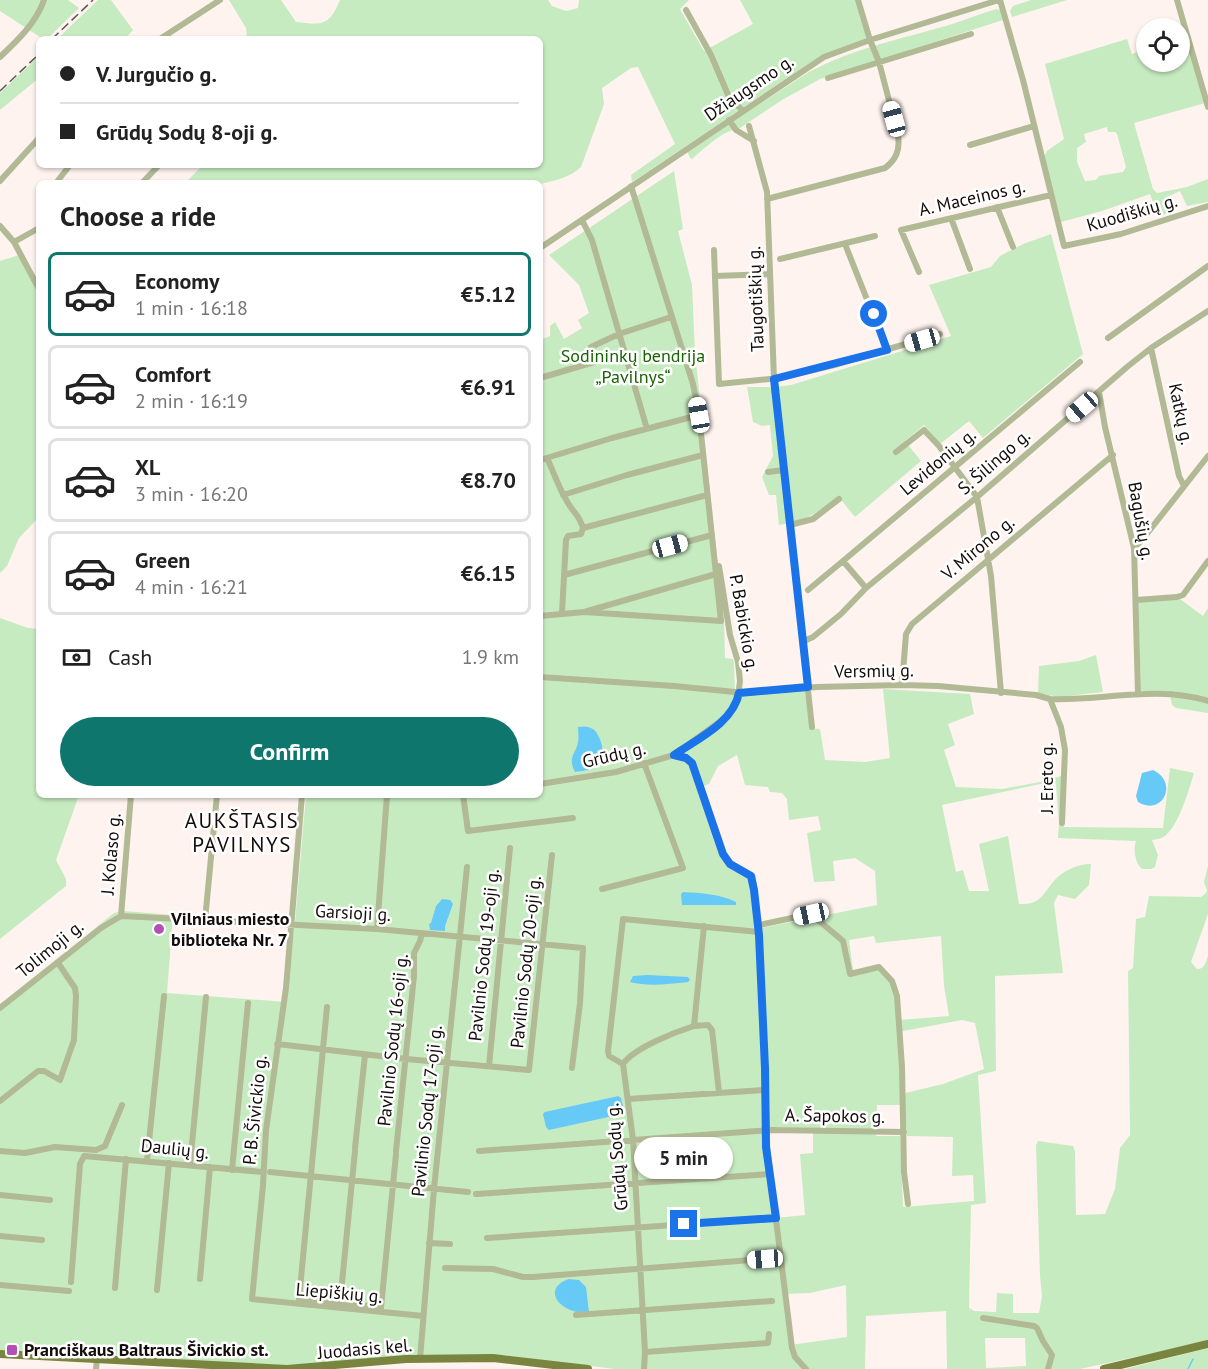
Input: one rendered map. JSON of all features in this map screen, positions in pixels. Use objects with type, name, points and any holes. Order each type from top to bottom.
[{"type":"main road","points":[[1104,1369],[1127,1367],[1208,1344]]},
{"type":"main road","name":"Juodasis kel.","points":[[0,1354],[287,1369],[420,1359],[506,1358],[588,1369]]},
{"type":"street","points":[[0,57],[22,37],[41,10],[44,0]]},
{"type":"street","points":[[165,36],[220,0]]},
{"type":"street","points":[[767,199],[885,168],[894,160],[900,147],[879,62],[858,0]]},
{"type":"street","points":[[999,0],[1051,195]]},
{"type":"street","name":"Džiaugsmo g.","points":[[543,246],[824,57],[870,40],[999,0]]},
{"type":"street","points":[[1177,0],[1208,107]]},
{"type":"street","points":[[686,10],[711,55],[729,97],[742,111]]},
{"type":"street","points":[[828,78],[971,34]]},
{"type":"street","points":[[729,120],[736,130],[754,141]]},
{"type":"street","name":"Taugotiškių g.","points":[[749,126],[764,176],[767,199],[774,379],[812,727]]},
{"type":"street","points":[[970,145],[1034,126]]},
{"type":"street","points":[[0,181],[36,141]]},
{"type":"street","points":[[58,180],[68,168]]},
{"type":"street","points":[[145,180],[156,168]]},
{"type":"street","points":[[543,616],[584,612],[721,621],[699,415],[693,384],[631,186]]},
{"type":"street","name":"A. Maceinos g.","points":[[919,273],[901,230],[1051,195]]},
{"type":"street","name":"Kuodiškių g.","points":[[1051,195],[1064,246],[1121,234],[1208,206]]},
{"type":"street","points":[[997,207],[1013,247]]},
{"type":"street","points":[[951,218],[970,269]]},
{"type":"street","points":[[582,220],[592,240],[647,429]]},
{"type":"street","points":[[0,226],[14,242],[36,283]]},
{"type":"street","points":[[14,242],[36,230]]},
{"type":"street","points":[[780,259],[875,236]]},
{"type":"street","points":[[845,244],[887,350]]},
{"type":"street","points":[[714,250],[719,384],[774,379],[940,334]]},
{"type":"street","points":[[1108,338],[1208,266]]},
{"type":"street","points":[[715,276],[770,274]]},
{"type":"street","name":"S. Šilingo g.","points":[[804,641],[813,638],[866,588],[977,497],[1151,348],[1208,311]]},
{"type":"street","points":[[591,347],[619,334],[671,317]]},
{"type":"street","name":"Katkų g.","points":[[1151,348],[1179,476],[1184,486]]},
{"type":"street","points":[[543,377],[625,354]]},
{"type":"street","name":"Levidonių g.","points":[[808,590],[1080,362]]},
{"type":"street","name":"Bagušių g.","points":[[1099,392],[1134,548],[1138,694]]},
{"type":"street","points":[[543,459],[699,415]]},
{"type":"street","points":[[896,452],[924,430],[977,497],[988,560],[1001,693]]},
{"type":"street","points":[[563,495],[703,455]]},
{"type":"street","name":"V. Mirono g.","points":[[902,685],[906,634],[916,619],[1113,455]]},
{"type":"street","points":[[1134,548],[1208,456]]},
{"type":"street","points":[[548,458],[563,495],[580,517],[584,528]]},
{"type":"street","points":[[768,472],[784,470]]},
{"type":"street","points":[[562,613],[567,537],[580,534],[584,528],[707,495]]},
{"type":"street","points":[[790,525],[813,519],[839,499]]},
{"type":"street","points":[[564,575],[712,535]]},
{"type":"street","name":"P. Babickio g.","points":[[719,558],[730,634],[738,662],[739,693]]},
{"type":"street","points":[[843,561],[866,588]]},
{"type":"street","points":[[1136,600],[1183,595],[1208,561]]},
{"type":"street","points":[[584,612],[716,574]]},
{"type":"street","name":"Versmių g.","points":[[543,677],[675,686],[739,693],[808,687],[902,685],[955,687],[1036,695],[1050,699],[1176,694],[1208,701]]},
{"type":"street","name":"Grūdų g.","points":[[543,784],[616,772],[674,755],[724,720],[732,710],[739,693]]},
{"type":"street","name":"J. Ereto g.","points":[[1050,699],[1061,727],[1065,750],[1062,823]]},
{"type":"street","points":[[674,755],[686,758],[692,763],[726,860],[751,876],[759,928],[766,1131],[770,1174],[792,1348],[795,1357],[806,1369]]},
{"type":"street","points":[[602,889],[680,871],[683,868],[644,763]]},
{"type":"street","name":"J. Kolaso g.","points":[[121,916],[131,798]]},
{"type":"street","points":[[205,920],[217,798]]},
{"type":"street","points":[[292,925],[302,798]]},
{"type":"street","points":[[377,929],[387,798]]},
{"type":"street","points":[[463,798],[468,831],[573,818]]},
{"type":"street","name":"Pavilnio Sodų 19-oji g.","points":[[489,1066],[510,848]]},
{"type":"street","name":"Pavilnio Sodų 20-oji g.","points":[[277,1044],[365,1055],[529,1070],[552,855]]},
{"type":"street","name":"Pavilnio Sodų 17-oji g.","points":[[420,1359],[434,1189],[467,867]]},
{"type":"street","points":[[694,1026],[704,926],[759,928],[811,914],[843,941],[850,974],[879,967],[892,981],[897,996],[900,1022],[904,1172],[908,1204]]},
{"type":"street","name":"Garsioji g.","points":[[121,916],[377,929],[583,948],[580,1003],[572,1068]]},
{"type":"street","name":"Tolimoji g.","points":[[0,1008],[101,928],[121,916]]},
{"type":"street","name":"Grūdų Sodų g.","points":[[644,1369],[641,1268],[633,1140],[623,1064],[609,1056],[608,1051],[623,919],[704,926]]},
{"type":"street","name":"P. B. Šivickio g.","points":[[252,1299],[267,1172],[277,1044],[286,988],[292,925]]},
{"type":"street","name":"Pavilnio Sodų 16-oji g.","points":[[381,1308],[406,1059],[414,953],[422,933]]},
{"type":"street","points":[[0,1101],[38,1071],[44,1071],[60,1080],[74,1040],[76,996],[75,988],[58,963]]},
{"type":"street","points":[[147,1161],[164,996]]},
{"type":"street","points":[[190,1165],[206,997]]},
{"type":"street","points":[[232,1170],[248,1003]]},
{"type":"street","points":[[327,1007],[299,1299],[423,1313]]},
{"type":"street","points":[[623,1064],[633,1054],[677,1032],[694,1026],[708,1025],[712,1030],[719,1092]]},
{"type":"street","points":[[340,1303],[365,1055]]},
{"type":"street","points":[[628,1099],[765,1090]]},
{"type":"street","points":[[0,1151],[32,1153],[55,1147],[101,1149],[105,1146],[122,1105]]},
{"type":"street","name":"A. Šapokos g.","points":[[479,1151],[772,1130],[904,1132]]},
{"type":"street","name":"Daulių g.","points":[[71,1282],[80,1164],[84,1156],[468,1192]]},
{"type":"street","points":[[115,1288],[126,1159]]},
{"type":"street","points":[[157,1290],[169,1163]]},
{"type":"street","points":[[200,1279],[210,1167]]},
{"type":"street","points":[[476,1194],[770,1174]]},
{"type":"street","points":[[0,1195],[50,1200]]},
{"type":"street","points":[[487,1238],[776,1218]]},
{"type":"street","points":[[0,1236],[42,1240]]},
{"type":"street","points":[[429,1243],[450,1244]]},
{"type":"street","points":[[445,1268],[493,1269],[523,1277],[532,1277],[765,1259]]},
{"type":"street","points":[[0,1285],[69,1291]]},
{"type":"street","name":"Liepiškių g.","points":[[252,1299],[423,1313]]},
{"type":"street","points":[[576,1315],[772,1301]]},
{"type":"street","points":[[983,1318],[1029,1324],[1038,1328],[1052,1354],[1048,1369]]},
{"type":"street","points":[[645,1352],[768,1343],[769,1334]]},
{"type":"street","points":[[96,1369],[97,1359]]},
{"type":"green space","points":[[0,0],[68,0],[79,8],[50,36],[38,36],[0,11]]},
{"type":"green space","points":[[98,0],[111,0],[133,30],[128,36],[60,36]]},
{"type":"green space","points":[[229,0],[281,0],[296,22],[319,23],[332,15],[340,0],[548,0],[552,6],[566,11],[578,8],[579,0],[689,0],[680,9],[704,51],[753,24],[740,0],[856,0],[867,38],[819,57],[632,182],[631,175],[675,144],[638,67],[631,68],[602,88],[604,104],[581,167],[567,176],[543,183],[543,180],[188,180],[200,168],[543,168],[543,36],[247,36],[246,28]]},
{"type":"green space","points":[[1031,0],[1067,0],[1012,17],[1010,11],[1013,6]]},
{"type":"green space","points":[[1000,10],[1003,20],[820,79],[782,100],[740,128],[721,136],[692,159],[690,158],[687,151],[809,72],[860,50]]},
{"type":"green space","points":[[1127,39],[1132,54],[1136,53],[1136,72],[1190,72],[1190,52],[1205,103],[1134,123],[1153,189],[1157,193],[1187,187],[1208,179],[1208,202],[1187,206],[1180,191],[1167,197],[1165,202],[1169,212],[1162,216],[1158,215],[1150,194],[1102,211],[1061,222],[1044,157],[1047,151],[1064,139],[1045,64]],"holes":[[[1107,127],[1108,132],[1115,132],[1126,167],[1123,172],[1085,181],[1077,162],[1077,148],[1086,142],[1084,134]]]},
{"type":"green space","points":[[36,59],[36,80],[0,110],[0,93]]},
{"type":"green space","name":"Sodininkų bendrija „Pavilnys“","points":[[674,171],[683,229],[678,231],[692,285],[695,353],[724,621],[725,658],[733,659],[734,662],[735,696],[805,691],[810,728],[820,729],[825,760],[865,762],[890,758],[883,689],[970,694],[974,714],[948,724],[955,745],[944,750],[956,787],[1002,789],[1061,776],[1064,827],[1163,828],[1170,768],[1194,773],[1183,806],[1171,830],[1159,839],[1152,840],[1158,855],[1155,867],[1151,869],[1142,869],[1136,860],[1136,841],[1058,838],[1059,823],[1054,781],[942,805],[956,872],[963,870],[969,891],[989,891],[979,844],[1008,836],[1019,904],[1031,903],[1039,899],[1065,871],[1080,865],[1091,864],[1089,885],[1075,899],[1058,895],[1054,903],[1063,973],[995,976],[996,1071],[978,1075],[986,1203],[971,1205],[969,1308],[974,1311],[996,1312],[997,1293],[1013,1294],[1013,1313],[1039,1313],[1042,1296],[1036,1145],[1038,1141],[1073,1146],[1076,1215],[1105,1214],[1115,1189],[1120,1148],[1130,1135],[1128,971],[1133,968],[1136,919],[1145,917],[1149,896],[1201,897],[1207,891],[1204,882],[1208,866],[1208,914],[1191,962],[1197,969],[1200,969],[1208,956],[1208,1341],[1080,1369],[947,1369],[946,1311],[866,1316],[865,1369],[615,1369],[503,1355],[425,1355],[301,1366],[0,1352],[0,1004],[114,913],[124,911],[173,915],[167,993],[286,1002],[306,798],[543,798],[543,339],[550,336],[550,326],[555,322],[564,339],[582,328],[578,320],[589,313],[579,285],[549,255]],"holes":[[[737,755],[745,785],[768,787],[770,792],[782,793],[787,799],[789,820],[818,816],[821,830],[807,833],[814,882],[835,881],[833,861],[855,858],[875,871],[877,905],[761,928],[756,875],[731,862],[725,856],[702,787],[709,784],[718,766]],[[874,936],[876,943],[941,936],[944,986],[949,1016],[899,1020],[892,985],[876,966],[853,970],[849,940]],[[962,1020],[975,1023],[984,1069],[943,1084],[901,1094],[898,1032]],[[618,1096],[570,1124],[549,1130],[591,1102]],[[877,1105],[904,1105],[907,1136],[953,1137],[952,1176],[973,1175],[974,1201],[903,1207],[900,1136],[876,1136]],[[769,1127],[813,1128],[813,1153],[800,1154],[805,1215],[776,1218]],[[846,1285],[847,1337],[790,1345],[785,1294],[810,1293]],[[985,1338],[1025,1338],[1026,1366],[986,1368]]]},
{"type":"green space","points":[[1051,234],[1083,354],[983,438],[969,421],[940,444],[924,425],[905,441],[921,461],[855,517],[838,496],[811,515],[779,525],[776,495],[769,495],[762,477],[773,456],[770,425],[762,426],[753,422],[747,387],[791,385],[951,336],[929,285],[991,267],[1000,256],[1023,244]]},
{"type":"green space","points":[[19,255],[36,286],[36,520],[19,538],[7,566],[0,573],[0,261]]},
{"type":"green space","points":[[1180,599],[1203,616],[1208,608],[1208,713],[1176,708],[1172,705],[1169,691],[1141,691],[1138,602]]},
{"type":"green space","points":[[0,618],[36,629],[36,798],[78,798],[56,860],[66,879],[66,886],[0,939]]},
{"type":"green space","points":[[1096,655],[1103,692],[1059,697],[1038,693],[1039,666],[1079,661]]},
{"type":"green space","points":[[1208,1348],[1208,1369],[1125,1369]]},
{"type":"water","points":[[578,727],[588,727],[596,732],[601,741],[603,756],[597,767],[575,772],[572,759],[578,742]]},
{"type":"water","points":[[1153,770],[1161,775],[1165,782],[1165,796],[1155,805],[1147,805],[1138,802],[1136,796],[1142,773]]},
{"type":"water","points":[[683,892],[703,893],[730,899],[736,902],[736,905],[682,905],[681,894]]},
{"type":"water","points":[[442,899],[450,900],[453,904],[445,931],[430,930],[429,924],[436,906]]},
{"type":"water","points":[[633,976],[688,977],[690,980],[659,985],[630,982]]},
{"type":"water","points":[[618,1096],[621,1098],[624,1111],[622,1114],[549,1130],[546,1127],[543,1114],[545,1112]]},
{"type":"water","points":[[569,1279],[579,1280],[586,1287],[589,1312],[570,1310],[558,1301],[555,1295],[556,1289],[560,1283]]},
{"type":"waterway","points":[[1188,1369],[1193,1359]]},
{"type":"railway","points":[[55,36],[93,0]]},
{"type":"railway","points":[[0,91],[36,57]]},
{"type":"place","name":"Vilniaus miesto biblioteka Nr. 7","points":[[159,929]]},
{"type":"place","name":"Pranciškaus Baltraus Šivickio st.","points":[[12,1350]]},
{"type":"district","name":"AUKŠTASIS PAVILNYS","points":[[242,833]]},
{"type":"route","points":[[684,1224],[776,1218],[766,1147],[759,935],[751,876],[726,860],[692,763],[686,758],[674,755],[724,720],[732,710],[739,693],[808,687],[774,379],[887,350],[874,314]]}]
